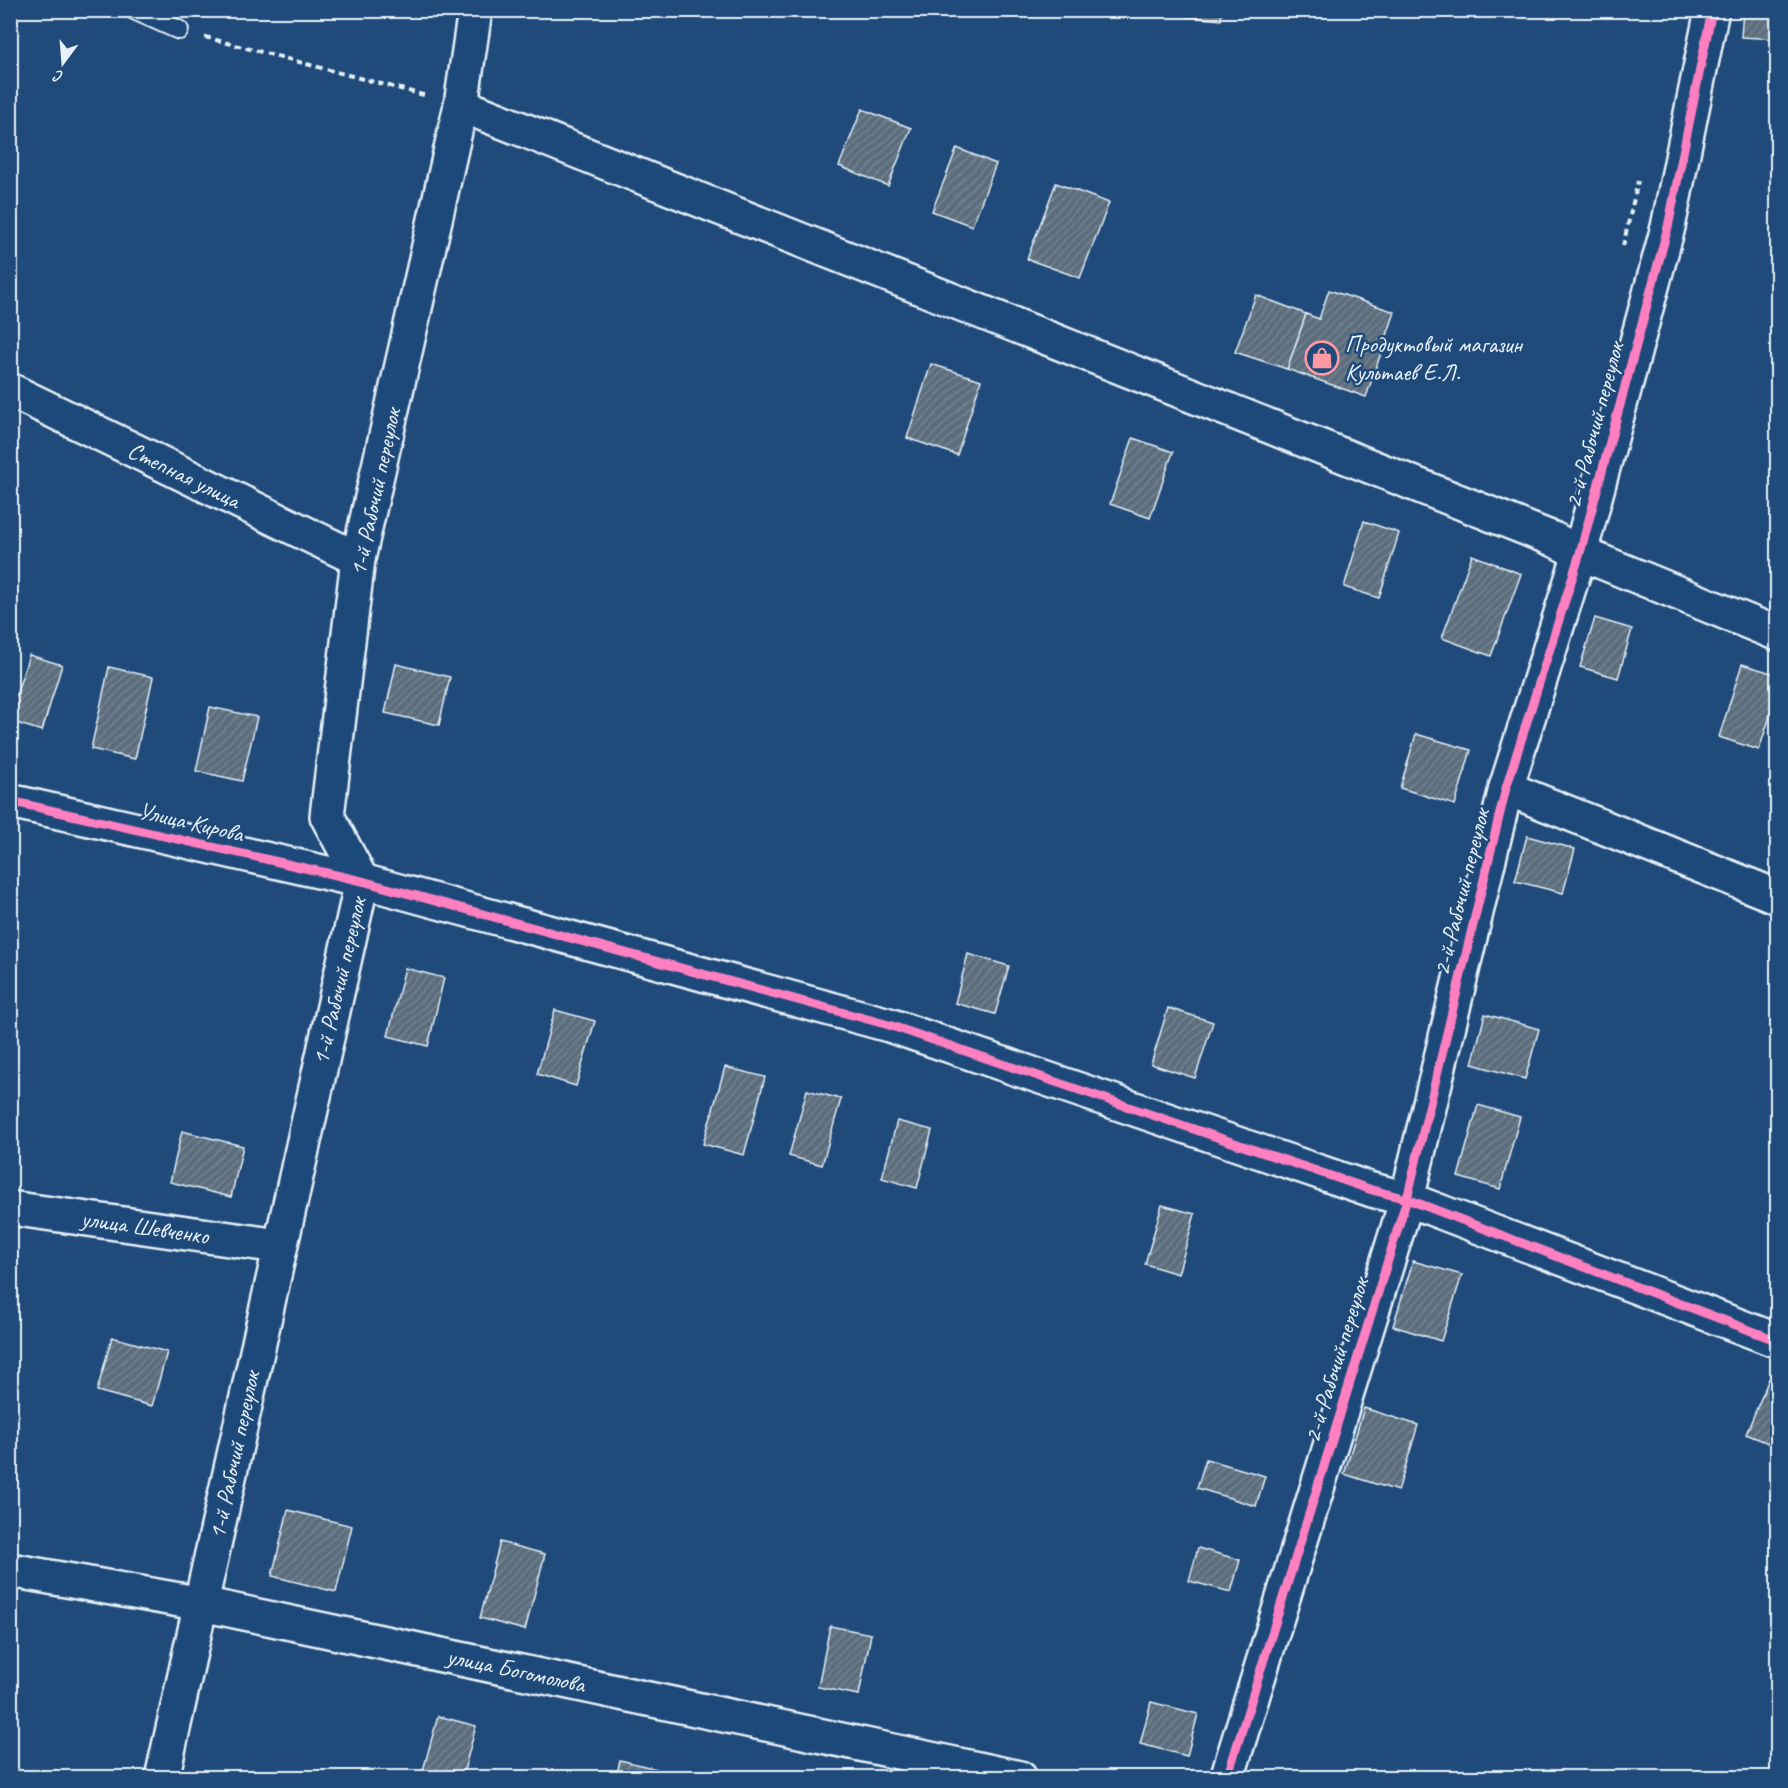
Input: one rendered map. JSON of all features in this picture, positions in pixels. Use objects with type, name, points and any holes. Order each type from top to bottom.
[{"type":"street","name":"1-й Рабочий переулок","points":[[162,1778],[362,881],[327,816],[358,559],[461,105],[475,10]]},
{"type":"street","name":"2-й Рабочий переулок","points":[[1227,1778],[1407,1199],[1506,788],[1580,553],[1668,227],[1712,10]]},
{"type":"street","points":[[461,105],[1542,534],[1580,553],[1778,634]]},
{"type":"street","name":"Степная улица","points":[[10,390],[358,559]]},
{"type":"street","points":[[1506,788],[1778,897]]},
{"type":"street","name":"Улица Кирова","points":[[10,801],[362,881],[890,1024],[1372,1190],[1407,1199],[1778,1341]]},
{"type":"street","name":"улица Шевченко","points":[[10,1208],[279,1246]]},
{"type":"street","name":"улица Богомолова","points":[[10,1570],[202,1604],[1020,1778]]},
{"type":"lane","points":[[134,10],[179,30]]},
{"type":"path","points":[[179,30],[461,105]]},
{"type":"building","points":[[1181,10],[1222,10],[1221,20],[1180,16]]},
{"type":"building","points":[[1375,10],[1443,10],[1443,18],[1375,15]]},
{"type":"building","points":[[1743,10],[1778,10],[1778,39],[1741,37]]},
{"type":"building","points":[[862,109],[911,128],[888,186],[839,166]]},
{"type":"building","points":[[957,148],[996,164],[972,226],[932,211]]},
{"type":"building","points":[[1056,183],[1109,203],[1080,278],[1027,259]]},
{"type":"building","points":[[1329,290],[1395,312],[1366,397],[1287,369],[1306,314],[1319,319]]},
{"type":"building","points":[[1256,295],[1306,314],[1287,369],[1235,352]]},
{"type":"building","points":[[931,364],[981,380],[957,455],[907,438]]},
{"type":"building","points":[[1133,438],[1173,452],[1150,518],[1110,504]]},
{"type":"building","points":[[1364,521],[1399,533],[1379,598],[1344,587]]},
{"type":"building","points":[[1472,555],[1521,574],[1491,656],[1442,638]]},
{"type":"building","points":[[1595,618],[1632,629],[1618,678],[1580,667]]},
{"type":"building","points":[[29,655],[62,665],[42,731],[10,721],[10,714]]},
{"type":"building","points":[[396,664],[450,677],[439,725],[385,713]]},
{"type":"building","points":[[1742,664],[1778,675],[1778,691],[1759,750],[1719,737]]},
{"type":"building","points":[[109,667],[153,677],[135,759],[91,749]]},
{"type":"building","points":[[210,707],[257,717],[242,781],[196,771]]},
{"type":"building","points":[[1416,734],[1471,750],[1455,805],[1400,788]]},
{"type":"building","points":[[1527,836],[1575,849],[1563,893],[1515,881]]},
{"type":"building","points":[[968,954],[1009,966],[995,1014],[955,1003]]},
{"type":"building","points":[[405,968],[444,978],[428,1046],[388,1036]]},
{"type":"building","points":[[1168,1008],[1213,1022],[1195,1078],[1151,1064]]},
{"type":"building","points":[[555,1010],[595,1021],[576,1086],[537,1074]]},
{"type":"building","points":[[1485,1014],[1539,1029],[1525,1079],[1472,1064]]},
{"type":"building","points":[[725,1067],[765,1077],[744,1155],[703,1144]]},
{"type":"building","points":[[807,1090],[841,1099],[822,1165],[789,1156]]},
{"type":"building","points":[[1478,1105],[1520,1117],[1500,1189],[1458,1177]]},
{"type":"building","points":[[897,1121],[932,1130],[917,1188],[882,1178]]},
{"type":"building","points":[[182,1131],[243,1146],[231,1197],[170,1182]]},
{"type":"building","points":[[1162,1205],[1195,1214],[1178,1274],[1145,1264]]},
{"type":"building","points":[[1413,1261],[1462,1275],[1441,1341],[1393,1326]]},
{"type":"building","points":[[112,1337],[167,1352],[152,1406],[97,1391]]},
{"type":"building","points":[[1772,1372],[1778,1374],[1778,1447],[1746,1434]]},
{"type":"building","points":[[1364,1408],[1418,1425],[1398,1491],[1344,1474]]},
{"type":"building","points":[[1206,1459],[1265,1476],[1256,1506],[1197,1488]]},
{"type":"building","points":[[288,1510],[352,1526],[336,1592],[272,1576]]},
{"type":"building","points":[[500,1542],[545,1554],[525,1630],[480,1618]]},
{"type":"building","points":[[1198,1548],[1240,1560],[1231,1592],[1189,1581]]},
{"type":"building","points":[[830,1626],[871,1634],[859,1695],[818,1687]]},
{"type":"building","points":[[1151,1702],[1198,1714],[1187,1756],[1140,1744]]},
{"type":"building","points":[[438,1716],[476,1726],[462,1778],[421,1778]]},
{"type":"building","points":[[620,1760],[661,1770],[659,1778],[616,1778]]},
{"type":"cycle path","points":[[1227,1778],[1407,1199],[1506,788],[1580,553],[1668,227],[1712,10]]},
{"type":"cycle path","points":[[10,801],[362,881],[889,1025],[1372,1190],[1407,1199],[1778,1341]]},
{"type":"place","name":"Продуктовый магазин Культаев Е.Л.","points":[[1322,358]]}]
